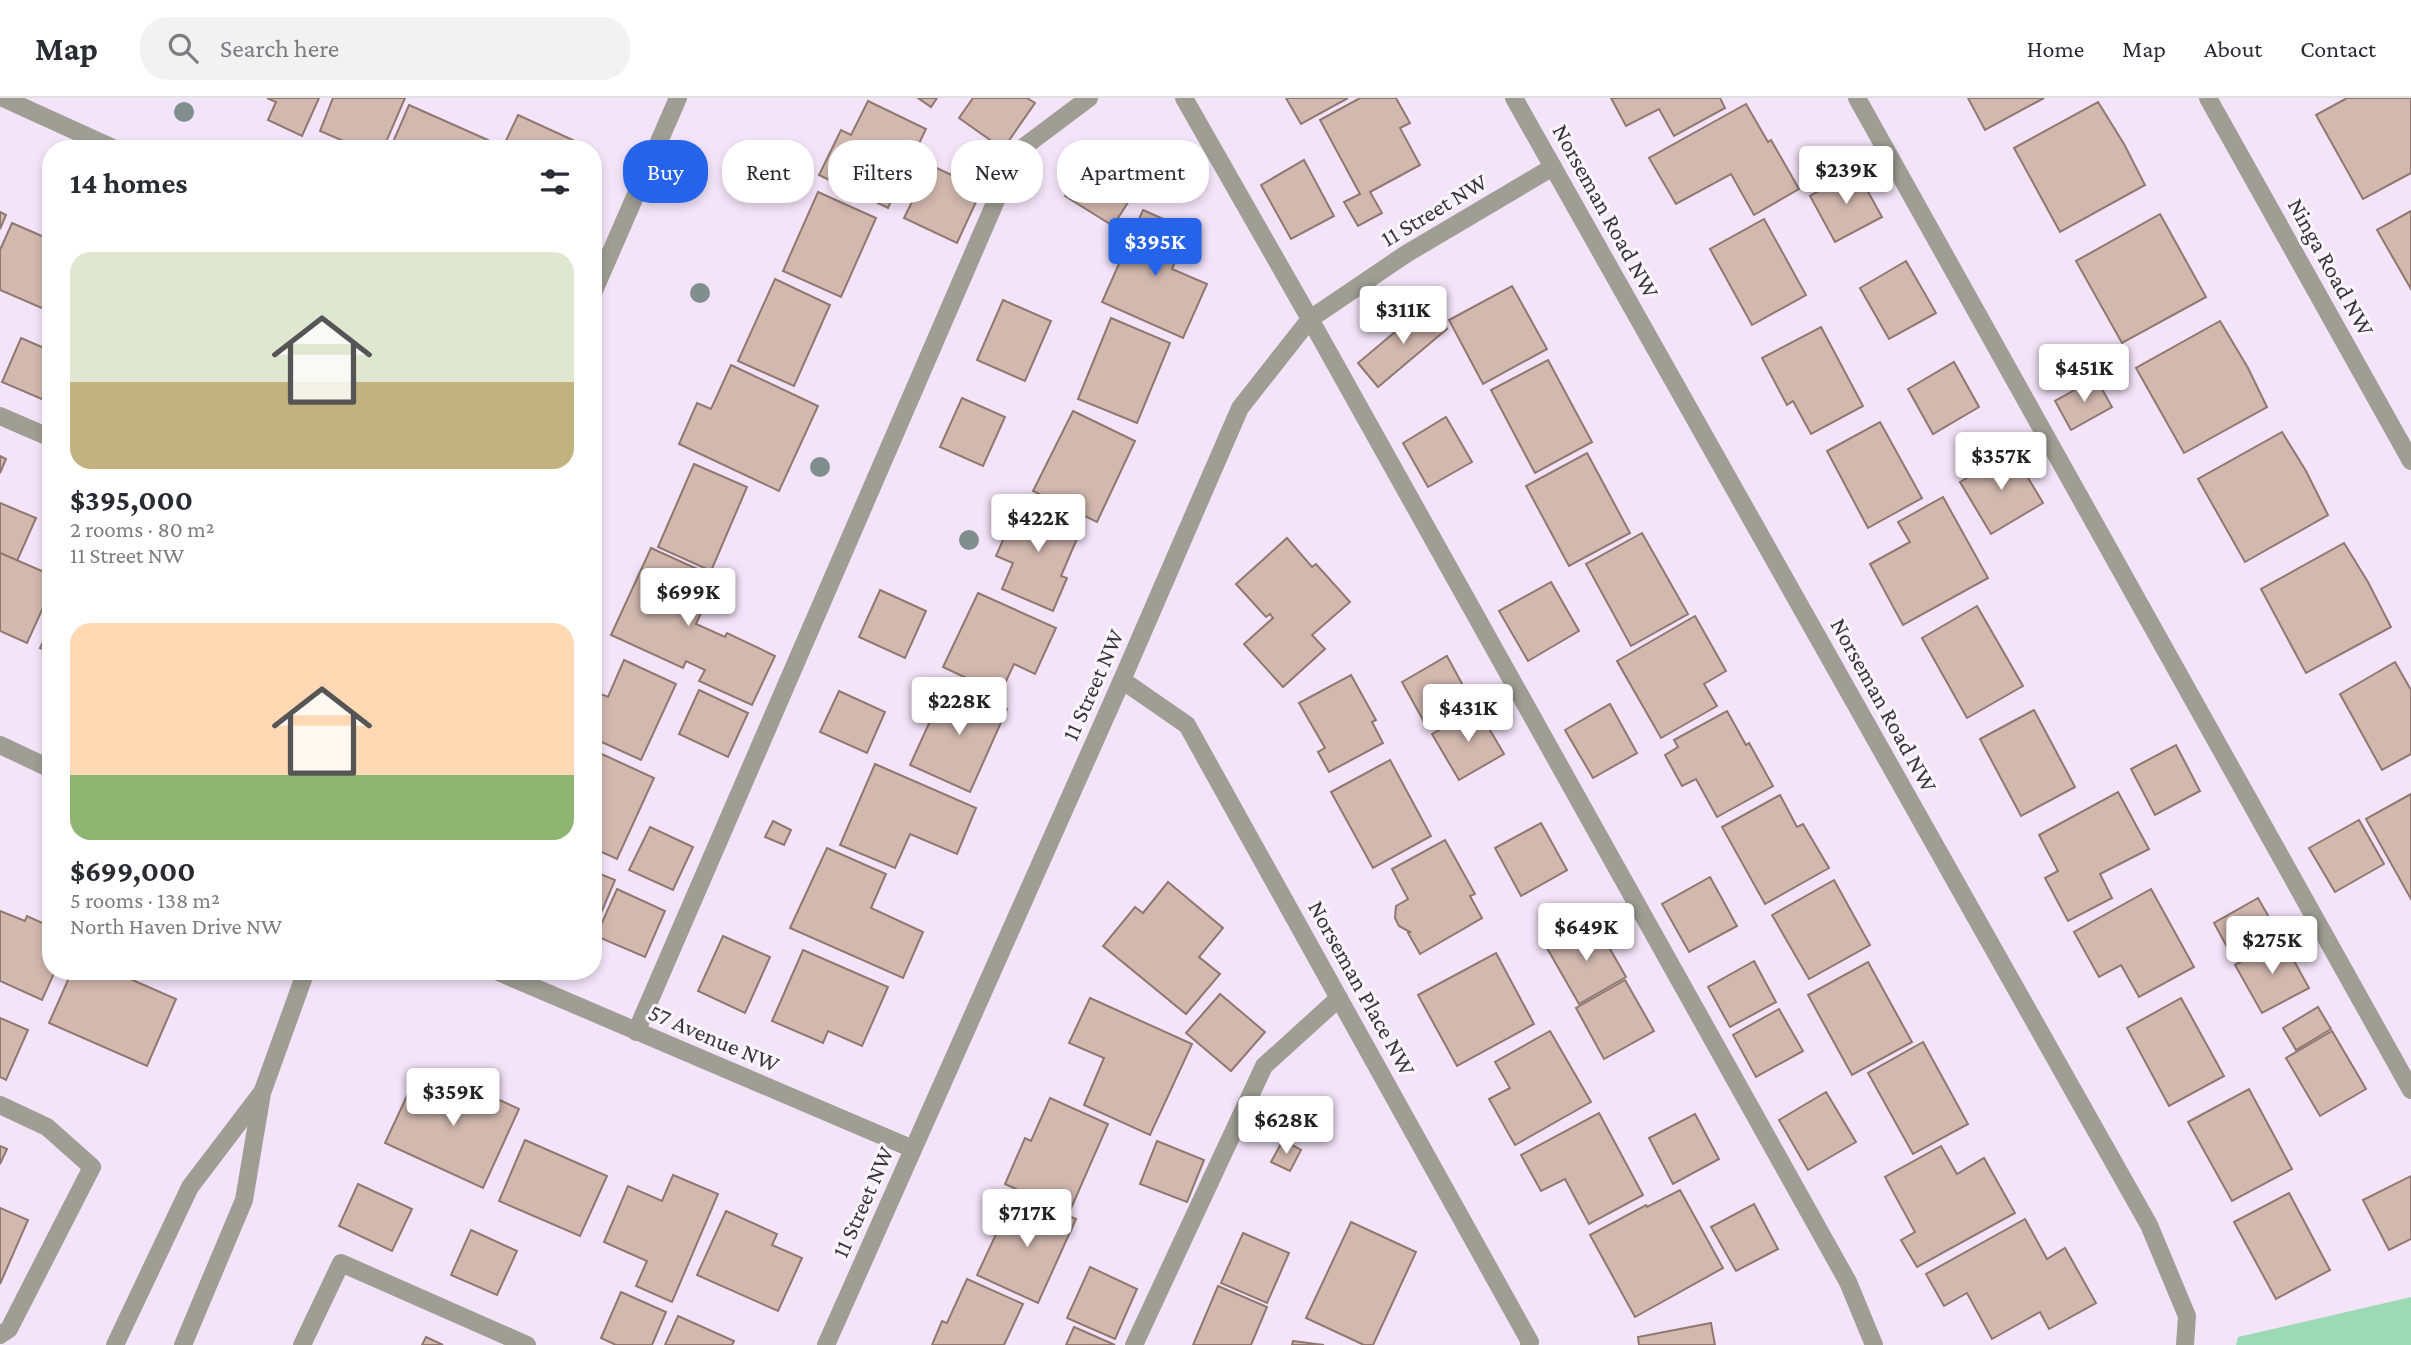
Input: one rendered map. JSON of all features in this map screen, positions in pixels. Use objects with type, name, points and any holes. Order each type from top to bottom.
[{"type":"street","points":[[3,98],[95,140]]},
{"type":"street","points":[[602,272],[678,98]]},
{"type":"street","points":[[636,1031],[1017,152],[1089,98]]},
{"type":"street","points":[[1184,98],[1848,1282],[1874,1345]]},
{"type":"street","name":"Norseman Road NW","points":[[1514,98],[2149,1225],[2187,1316],[2185,1345]]},
{"type":"street","points":[[1857,98],[2411,1090]]},
{"type":"street","name":"Ninga Road NW","points":[[2208,98],[2411,461]]},
{"type":"street","name":"11 Street NW","points":[[826,1345],[1240,408],[1310,319],[1406,254],[1553,167]]},
{"type":"street","points":[[0,416],[42,434]]},
{"type":"street","name":"Norseman Place NW","points":[[1122,680],[1187,725],[1530,1342],[1529,1345]]},
{"type":"street","points":[[0,745],[42,765]]},
{"type":"street","points":[[183,1345],[244,1200],[262,1093],[303,980]]},
{"type":"street","name":"57 Avenue NW","points":[[517,980],[913,1149]]},
{"type":"street","points":[[1133,1345],[1265,1066],[1339,998]]},
{"type":"street","points":[[116,1345],[190,1187],[262,1093]]},
{"type":"street","points":[[0,1105],[47,1126],[92,1167],[9,1329],[0,1335]]},
{"type":"street","points":[[302,1345],[341,1263],[527,1345]]},
{"type":"green space","points":[[2411,1297],[2411,1345],[2236,1345],[2238,1337]]},
{"type":"building","points":[[267,98],[319,98],[302,136],[268,120],[276,102]]},
{"type":"building","points":[[333,98],[405,98],[387,140],[341,140],[320,131]]},
{"type":"building","points":[[918,98],[937,98],[931,107]]},
{"type":"building","points":[[973,98],[1027,98],[1035,103],[1009,140],[990,140],[959,118]]},
{"type":"building","points":[[1286,98],[1348,98],[1301,124]]},
{"type":"building","points":[[1360,98],[1396,98],[1410,123],[1400,128],[1420,165],[1370,192],[1382,213],[1358,226],[1344,202],[1360,194],[1320,120]]},
{"type":"building","points":[[1611,98],[1720,98],[1725,108],[1674,136],[1659,109],[1626,126]]},
{"type":"building","points":[[1968,98],[2044,98],[1985,130]]},
{"type":"building","points":[[2347,98],[2411,98],[2411,173],[2363,199],[2316,115]]},
{"type":"building","points":[[868,101],[926,129],[921,140],[836,140],[841,130],[851,135]]},
{"type":"building","points":[[2098,102],[2145,185],[2060,232],[2014,148]]},
{"type":"building","points":[[1746,104],[1768,142],[1771,140],[1799,189],[1754,215],[1731,174],[1676,204],[1649,158]]},
{"type":"building","points":[[409,105],[488,140],[394,140]]},
{"type":"building","points":[[518,115],[573,140],[506,140]]},
{"type":"building","points":[[828,157],[828,179],[819,175]]},
{"type":"building","points":[[1304,160],[1334,216],[1291,239],[1261,185]]},
{"type":"building","points":[[937,168],[951,175],[951,203],[976,203],[957,243],[904,218],[911,203],[937,203]]},
{"type":"building","points":[[1856,170],[1882,217],[1835,242],[1810,196]]},
{"type":"building","points":[[818,192],[828,196],[828,203],[843,203],[876,218],[841,297],[783,271]]},
{"type":"building","points":[[878,203],[890,203],[888,208]]},
{"type":"building","points":[[1076,203],[1128,203],[1113,226]]},
{"type":"building","points":[[1143,210],[1188,230],[1172,269],[1207,284],[1183,338],[1102,302]]},
{"type":"building","points":[[2411,211],[2411,289],[2377,230]]},
{"type":"building","points":[[0,212],[6,215],[0,229]]},
{"type":"building","points":[[2160,214],[2206,297],[2122,343],[2076,261]]},
{"type":"building","points":[[1764,219],[1806,295],[1752,325],[1710,249]]},
{"type":"building","points":[[12,223],[42,236],[42,308],[0,290],[0,250]]},
{"type":"building","points":[[1906,261],[1936,313],[1889,339],[1860,288]]},
{"type":"building","points":[[775,279],[830,305],[794,386],[738,361]]},
{"type":"building","points":[[1512,286],[1547,349],[1483,384],[1449,320]]},
{"type":"building","points":[[1003,300],[1051,321],[1025,381],[977,360]]},
{"type":"building","points":[[1427,305],[1447,329],[1378,387],[1358,363]]},
{"type":"building","points":[[1111,318],[1170,343],[1137,423],[1078,399]]},
{"type":"building","points":[[2220,321],[2267,407],[2184,453],[2136,368]]},
{"type":"building","points":[[1821,327],[1863,406],[1811,434],[1793,401],[1787,405],[1762,358]]},
{"type":"building","points":[[21,338],[42,347],[42,399],[2,382]]},
{"type":"building","points":[[1548,360],[1592,442],[1535,473],[1491,390]]},
{"type":"building","points":[[1954,362],[1979,407],[1933,434],[1908,389]]},
{"type":"building","points":[[731,365],[818,406],[779,491],[679,444],[697,403],[711,409]]},
{"type":"building","points":[[2096,378],[2112,407],[2071,430],[2055,401]]},
{"type":"building","points":[[962,398],[1005,417],[983,466],[940,447]]},
{"type":"building","points":[[1073,411],[1135,441],[1097,522],[1033,491]]},
{"type":"building","points":[[1446,417],[1472,462],[1428,487],[1403,443]]},
{"type":"building","points":[[1880,422],[1922,498],[1868,528],[1827,451]]},
{"type":"building","points":[[2282,432],[2328,515],[2245,562],[2198,479]]},
{"type":"building","points":[[2012,451],[2043,503],[1991,534],[1960,482]]},
{"type":"building","points":[[1587,453],[1630,533],[1569,566],[1526,486]]},
{"type":"building","points":[[0,456],[6,459],[0,473]]},
{"type":"building","points":[[694,464],[747,487],[711,571],[658,547]]},
{"type":"building","points":[[1943,497],[1988,578],[1903,625],[1870,564],[1910,542],[1898,522]]},
{"type":"building","points":[[1020,501],[1082,527],[1061,576],[1067,578],[1053,611],[1002,589],[1013,563],[996,556]]},
{"type":"building","points":[[0,503],[36,518],[17,561],[0,553]]},
{"type":"building","points":[[1642,533],[1688,614],[1631,646],[1586,564]]},
{"type":"building","points":[[1287,538],[1312,567],[1316,564],[1350,602],[1312,635],[1325,649],[1283,687],[1244,644],[1273,618],[1270,614],[1266,617],[1236,584]]},
{"type":"building","points":[[2344,543],[2391,627],[2306,673],[2261,589]]},
{"type":"building","points":[[651,548],[717,578],[696,624],[725,637],[727,633],[775,656],[752,705],[699,681],[705,670],[686,661],[683,668],[611,635]]},
{"type":"building","points":[[0,553],[42,571],[42,610],[27,643],[0,631]]},
{"type":"building","points":[[1551,582],[1579,631],[1528,661],[1499,611]]},
{"type":"building","points":[[880,590],[926,611],[905,658],[859,637]]},
{"type":"building","points":[[978,593],[1056,628],[1035,674],[1014,664],[1000,694],[943,667]]},
{"type":"building","points":[[1977,606],[2023,686],[1967,718],[1922,638]]},
{"type":"building","points":[[1695,616],[1726,671],[1704,684],[1717,706],[1661,738],[1617,661]]},
{"type":"building","points":[[1447,656],[1473,704],[1428,729],[1402,682]]},
{"type":"building","points":[[624,660],[676,684],[641,760],[602,742],[602,694],[608,697]]},
{"type":"building","points":[[2395,662],[2411,690],[2411,754],[2382,770],[2340,694]]},
{"type":"building","points":[[1351,675],[1376,720],[1372,722],[1383,743],[1329,772],[1318,752],[1325,748],[1299,703]]},
{"type":"building","points":[[948,682],[1007,709],[970,792],[910,765]]},
{"type":"building","points":[[699,690],[748,713],[728,757],[679,734]]},
{"type":"building","points":[[839,691],[885,712],[867,753],[820,732]]},
{"type":"building","points":[[1610,704],[1637,753],[1593,778],[1565,730]]},
{"type":"building","points":[[1477,708],[1504,754],[1459,780],[1432,734]]},
{"type":"building","points":[[2034,710],[2075,787],[2021,816],[1980,739]]},
{"type":"building","points":[[1727,711],[1773,786],[1717,817],[1696,779],[1682,786],[1665,755],[1678,747],[1674,740]]},
{"type":"building","points":[[2176,745],[2200,791],[2155,815],[2131,769]]},
{"type":"building","points":[[602,754],[654,778],[617,859],[602,852]]},
{"type":"building","points":[[1390,760],[1431,836],[1373,868],[1331,792]]},
{"type":"building","points":[[875,764],[976,808],[957,854],[910,834],[895,868],[840,845]]},
{"type":"building","points":[[2118,792],[2149,849],[2100,874],[2112,898],[2068,921],[2045,878],[2058,871],[2039,835]]},
{"type":"building","points":[[2411,794],[2411,899],[2366,819]]},
{"type":"building","points":[[1780,795],[1797,827],[1803,824],[1829,868],[1765,904],[1722,827]]},
{"type":"building","points":[[2359,820],[2384,864],[2335,892],[2309,848]]},
{"type":"building","points":[[773,821],[791,830],[784,845],[765,837]]},
{"type":"building","points":[[1541,823],[1567,870],[1521,896],[1495,848]]},
{"type":"building","points":[[650,827],[693,847],[673,890],[629,870]]},
{"type":"building","points":[[1445,840],[1475,894],[1470,896],[1482,918],[1420,954],[1408,933],[1410,932],[1399,926],[1395,918],[1396,906],[1408,899],[1392,869]]},
{"type":"building","points":[[827,848],[886,874],[871,908],[923,932],[903,978],[790,928]]},
{"type":"building","points":[[602,875],[615,880],[602,911]]},
{"type":"building","points":[[1710,877],[1737,926],[1689,952],[1662,904]]},
{"type":"building","points":[[1834,880],[1870,945],[1809,979],[1772,915]]},
{"type":"building","points":[[1168,882],[1223,928],[1199,957],[1220,974],[1186,1014],[1103,946],[1135,907],[1143,913]]},
{"type":"building","points":[[617,889],[665,911],[645,957],[602,939],[602,923]]},
{"type":"building","points":[[2151,889],[2194,967],[2139,997],[2121,965],[2099,977],[2074,932]]},
{"type":"building","points":[[2258,898],[2278,933],[2233,958],[2214,923]]},
{"type":"building","points":[[0,911],[25,921],[27,916],[42,923],[42,980],[51,980],[42,1000],[0,981]]},
{"type":"building","points":[[1594,921],[1626,977],[1579,1004],[1547,948]]},
{"type":"building","points":[[723,936],[770,957],[745,1013],[698,991]]},
{"type":"building","points":[[2282,939],[2309,988],[2262,1013],[2235,965]]},
{"type":"building","points":[[803,950],[888,987],[862,1046],[828,1031],[823,1043],[772,1021]]},
{"type":"building","points":[[1496,953],[1534,1024],[1457,1066],[1418,995]]},
{"type":"building","points":[[1754,961],[1776,1002],[1730,1027],[1708,987]]},
{"type":"building","points":[[1868,962],[1912,1042],[1852,1075],[1808,995]]},
{"type":"building","points":[[68,980],[133,980],[176,999],[147,1066],[49,1023]]},
{"type":"building","points":[[1625,980],[1654,1031],[1604,1059],[1576,1008]]},
{"type":"building","points":[[1220,994],[1265,1032],[1231,1071],[1186,1033]]},
{"type":"building","points":[[1090,998],[1192,1044],[1150,1135],[1084,1105],[1104,1058],[1069,1043]]},
{"type":"building","points":[[2181,998],[2224,1076],[2169,1106],[2127,1028]]},
{"type":"building","points":[[2318,1007],[2331,1029],[2296,1050],[2283,1028]]},
{"type":"building","points":[[1779,1009],[1803,1051],[1756,1077],[1733,1035]]},
{"type":"building","points":[[0,1018],[28,1030],[6,1080],[0,1077]]},
{"type":"building","points":[[1550,1031],[1591,1102],[1515,1145],[1489,1099],[1510,1088],[1495,1062]]},
{"type":"building","points":[[2332,1031],[2366,1089],[2320,1116],[2286,1058]]},
{"type":"building","points":[[1923,1042],[1968,1124],[1913,1154],[1868,1073]]},
{"type":"building","points":[[418,1072],[455,1089],[459,1081],[519,1109],[483,1188],[385,1143]]},
{"type":"building","points":[[2249,1089],[2292,1169],[2232,1201],[2188,1122]]},
{"type":"building","points":[[1826,1092],[1856,1142],[1808,1170],[1779,1120]]},
{"type":"building","points":[[1050,1098],[1108,1124],[1069,1213],[1005,1184],[1025,1138],[1031,1141]]},
{"type":"building","points":[[1599,1113],[1643,1195],[1589,1224],[1565,1179],[1541,1191],[1521,1155]]},
{"type":"building","points":[[1695,1114],[1719,1159],[1673,1184],[1649,1138]]},
{"type":"building","points":[[525,1140],[607,1176],[580,1236],[499,1201]]},
{"type":"building","points":[[1283,1140],[1301,1150],[1290,1171],[1271,1162]]},
{"type":"building","points":[[1157,1141],[1204,1160],[1187,1202],[1140,1184]]},
{"type":"building","points":[[0,1146],[7,1149],[0,1164]]},
{"type":"building","points":[[1941,1146],[1957,1174],[1984,1158],[2015,1213],[1917,1267],[1901,1240],[1915,1232],[1885,1177]]},
{"type":"building","points":[[673,1175],[718,1194],[672,1302],[636,1286],[647,1261],[604,1242],[628,1186],[662,1201]]},
{"type":"building","points":[[2411,1176],[2411,1239],[2389,1250],[2363,1200]]},
{"type":"building","points":[[358,1184],[412,1209],[392,1251],[339,1226]]},
{"type":"building","points":[[1680,1190],[1723,1268],[1635,1317],[1590,1235]]},
{"type":"building","points":[[2289,1193],[2330,1270],[2276,1299],[2234,1222]]},
{"type":"building","points":[[1020,1194],[1076,1219],[1038,1303],[977,1275],[998,1230],[1002,1232]]},
{"type":"building","points":[[1754,1204],[1778,1249],[1736,1271],[1711,1227]]},
{"type":"building","points":[[0,1208],[28,1220],[0,1284]]},
{"type":"building","points":[[726,1211],[777,1234],[772,1245],[802,1258],[778,1311],[697,1275]]},
{"type":"building","points":[[2025,1219],[2047,1259],[2065,1248],[2096,1303],[2049,1329],[2040,1312],[1992,1339],[1967,1293],[1944,1306],[1926,1274]]},
{"type":"building","points":[[1351,1222],[1416,1252],[1373,1345],[1364,1345],[1306,1318]]},
{"type":"building","points":[[471,1230],[517,1251],[497,1295],[451,1275]]},
{"type":"building","points":[[1243,1233],[1289,1253],[1267,1303],[1221,1283]]},
{"type":"building","points":[[1090,1267],[1137,1289],[1115,1339],[1067,1318]]},
{"type":"building","points":[[967,1279],[1023,1304],[1004,1345],[932,1345],[942,1321],[947,1323]]},
{"type":"building","points":[[1218,1286],[1267,1307],[1251,1345],[1193,1345]]},
{"type":"building","points":[[621,1292],[666,1312],[652,1345],[616,1345],[601,1338]]},
{"type":"building","points":[[678,1316],[734,1341],[732,1345],[665,1345]]},
{"type":"building","points":[[1711,1323],[1715,1345],[1639,1345],[1638,1337]]},
{"type":"building","points":[[1074,1327],[1115,1345],[1066,1345]]},
{"type":"building","points":[[426,1337],[443,1345],[422,1345]]},
{"type":"building","points":[[1293,1341],[1324,1345],[1292,1345]]}]
